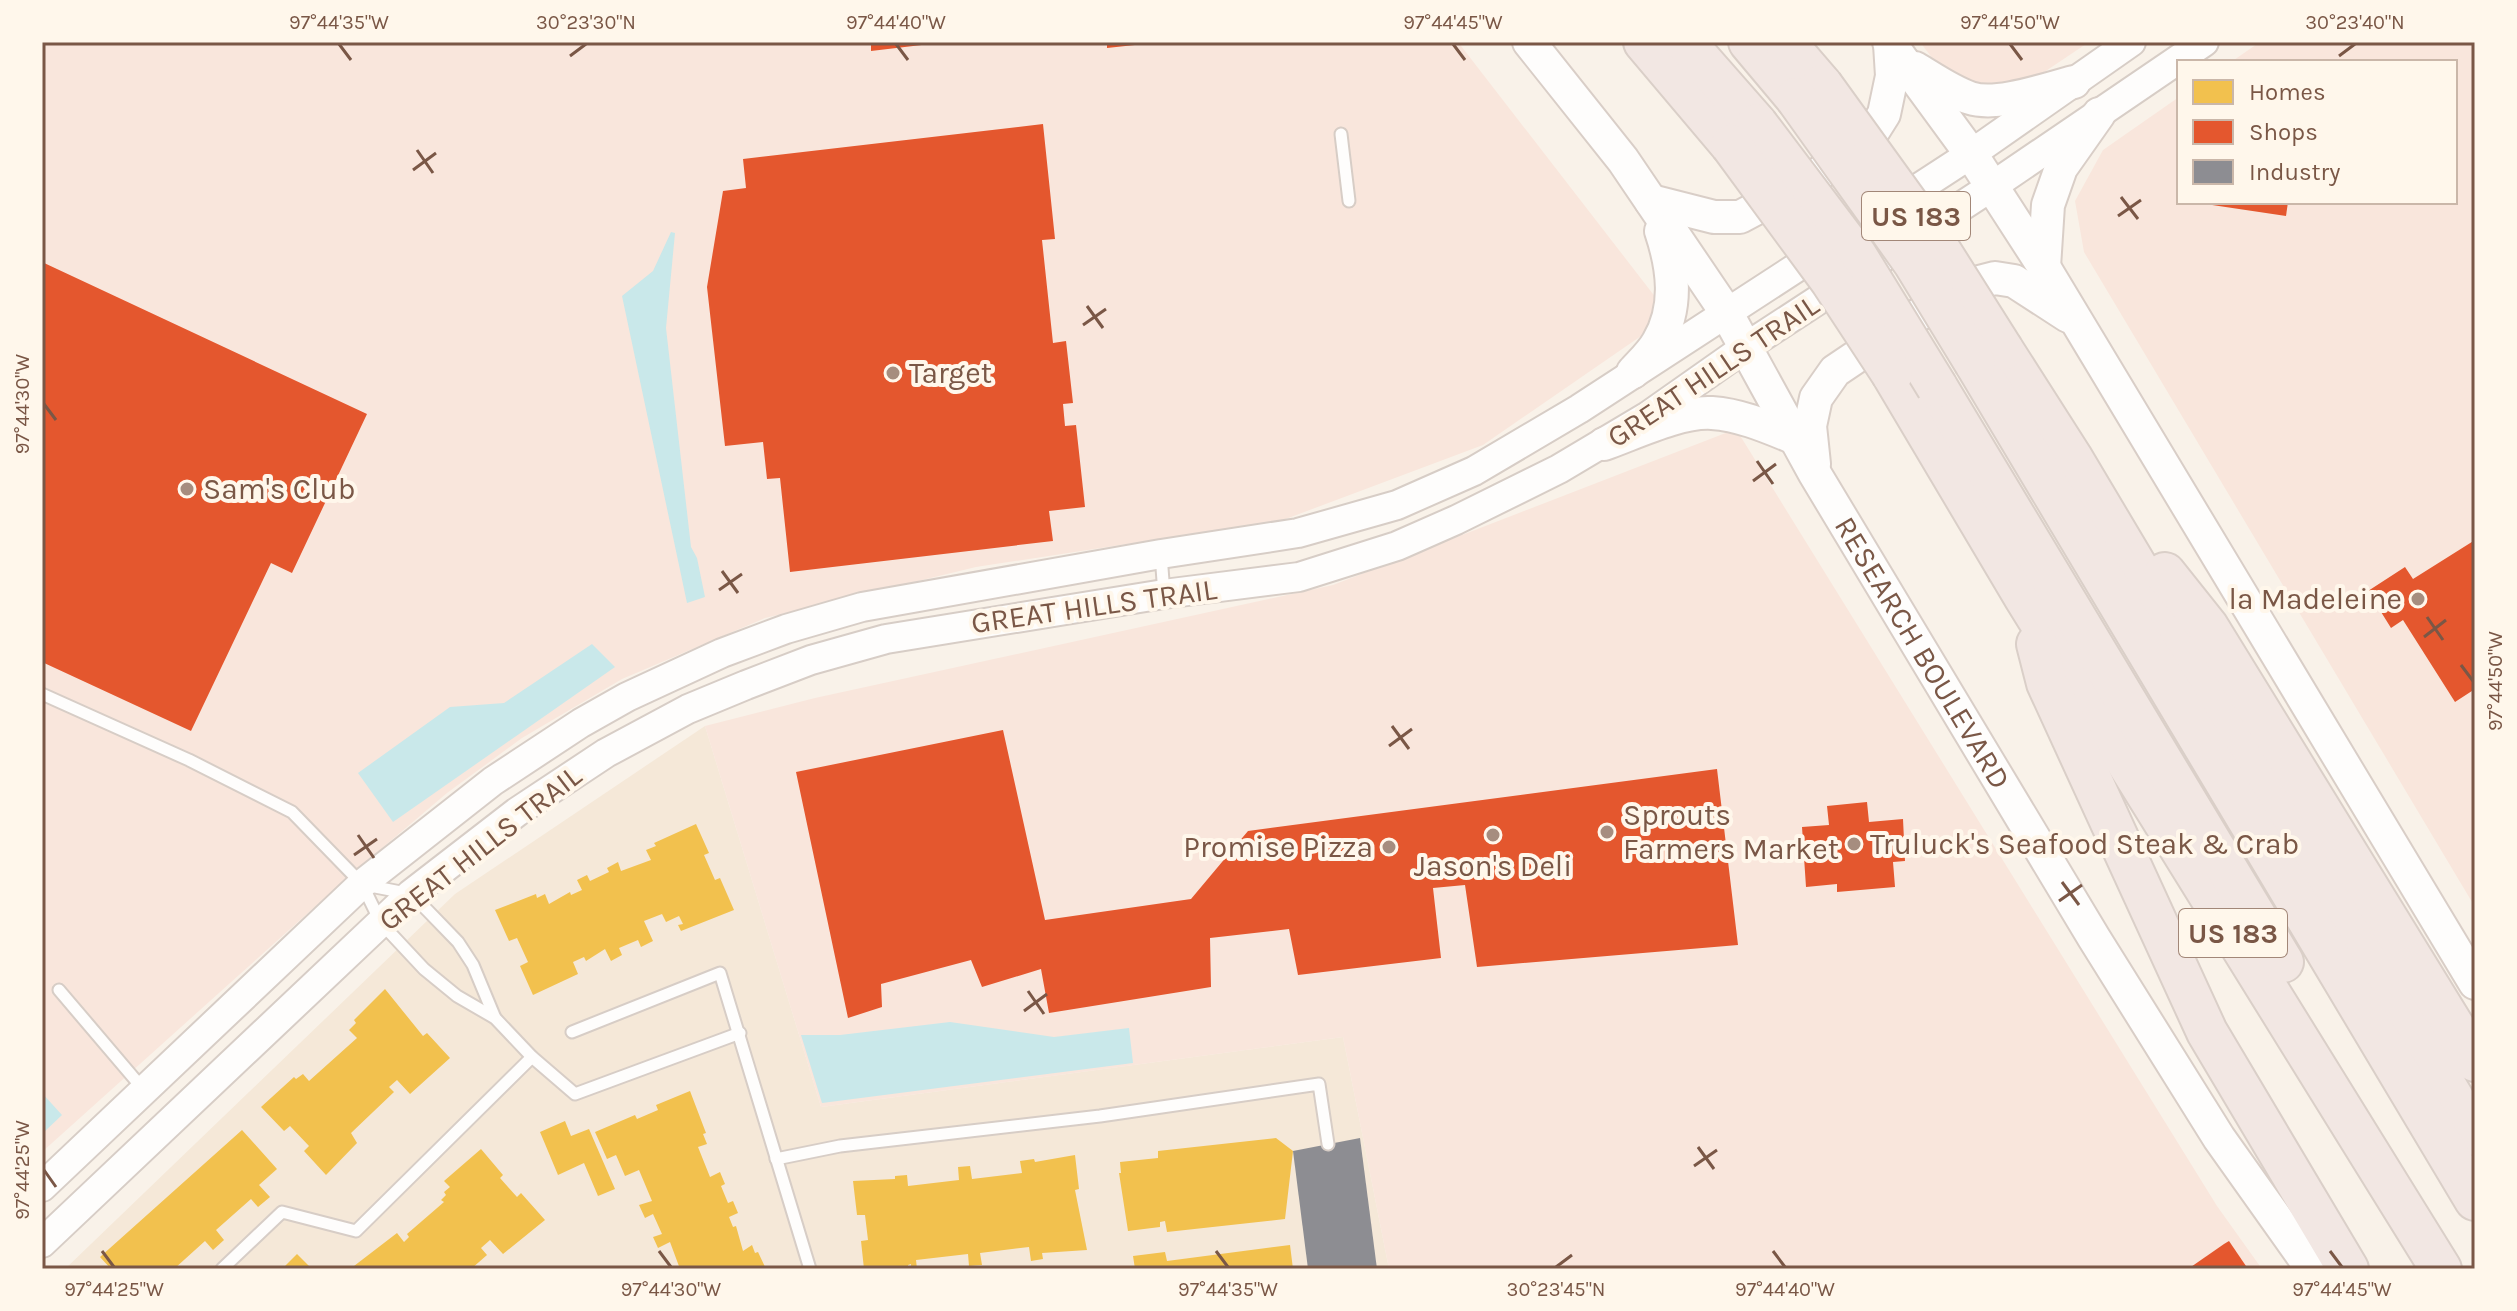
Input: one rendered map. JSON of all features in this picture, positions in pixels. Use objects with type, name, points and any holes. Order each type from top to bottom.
[{"type":"highway","name":"US 183","points":[[1644,42],[1744,135],[1831,281],[1925,397],[2025,598],[2441,1269]]},
{"type":"highway","points":[[1685,42],[1744,135]]},
{"type":"highway","points":[[1749,42],[1809,92]]},
{"type":"highway","name":"US 183","points":[[1785,42],[1809,92],[1931,236],[1989,357],[2072,458],[2475,1135]]},
{"type":"highway","points":[[1989,357],[2475,1200]]},
{"type":"highway","points":[[1925,397],[2468,1269]]},
{"type":"highway","points":[[2072,458],[2208,627],[2475,1061]]},
{"type":"highway","points":[[2025,598],[2047,683],[2207,1032],[2348,1269]]},
{"type":"main road","name":"RESEARCH BOULEVARD","points":[[1529,42],[1623,160],[1726,312],[1815,474],[2086,924],[2219,1138],[2312,1269]]},
{"type":"main road","points":[[1651,201],[1714,217],[1740,217],[1811,179],[1867,141],[1884,114],[1894,49]]},
{"type":"main road","points":[[1894,49],[1972,99],[2023,95],[2074,82]]},
{"type":"main road","points":[[1894,49],[1971,154],[2044,267],[2475,983]]},
{"type":"main road","points":[[2044,267],[2048,205],[2061,168],[2099,114]]},
{"type":"main road","points":[[1633,372],[1658,342],[1668,316],[1673,287],[1671,263],[1651,201]]},
{"type":"main road","points":[[1815,474],[1810,426],[1816,398],[1835,371],[1960,287],[1995,278],[2014,281],[2077,322]]},
{"type":"main road","points":[[1604,444],[1677,419],[1709,413],[1740,417],[1795,438]]},
{"type":"street","name":"GREAT HILLS TRAIL","points":[[42,1187],[362,884],[493,781],[581,723],[664,678],[722,653],[786,629],[862,607],[1298,533],[1397,505],[1474,471],[1579,409],[1971,154],[2131,42]]},
{"type":"street","name":"GREAT HILLS TRAIL","points":[[2178,60],[2204,42]]},
{"type":"street","name":"GREAT HILLS TRAIL","points":[[42,1243],[411,894],[517,812],[606,753],[688,709],[746,685],[811,660],[886,639],[1164,594],[1299,577],[1397,546],[1485,506],[1604,444],[2177,61]]},
{"type":"lane","points":[[1341,134],[1349,201]]},
{"type":"lane","points":[[1161,554],[1164,594]]},
{"type":"lane","points":[[42,694],[189,760],[292,812],[362,884],[381,923],[424,969],[457,996],[495,1018],[532,1057],[575,1094],[740,1033]]},
{"type":"lane","points":[[362,884],[411,894],[458,942],[473,965],[495,1018]]},
{"type":"lane","points":[[572,1032],[720,973],[810,1269]]},
{"type":"lane","points":[[59,990],[144,1090]]},
{"type":"lane","points":[[222,1269],[282,1212],[356,1231],[532,1057]]},
{"type":"lane","points":[[776,1159],[840,1146],[1100,1116],[1319,1084],[1328,1144]]},
{"type":"shaded area","points":[[42,42],[1458,42],[1670,316],[1483,445],[1283,520],[976,567],[765,618],[622,679],[522,738],[447,793],[348,877],[42,1152]]},
{"type":"shaded area","points":[[1920,42],[2089,42],[1977,117]]},
{"type":"shaded area","points":[[2260,42],[2475,42],[2475,907],[2084,252],[2075,201],[2103,150],[2177,98],[2177,204],[2457,204],[2457,60],[2234,60]]},
{"type":"shaded area","points":[[1736,429],[2217,1206],[2262,1269],[1389,1269],[1343,1037],[821,1107],[705,726],[815,698],[1333,585]]},
{"type":"shaded area","points":[[705,726],[821,1107],[1343,1037],[1389,1269],[65,1269],[455,894]]},
{"type":"water","points":[[671,232],[675,233],[666,328],[691,547],[697,558],[705,597],[687,603],[622,296],[653,271]]},
{"type":"water","points":[[592,644],[615,667],[393,822],[358,773],[450,707],[504,703]]},
{"type":"water","points":[[950,1022],[1054,1037],[1129,1028],[1133,1063],[822,1103],[801,1035],[840,1035]]},
{"type":"water","points":[[42,1093],[62,1115],[42,1134]]},
{"type":"building: Homes","points":[[696,824],[709,853],[704,855],[715,880],[720,878],[734,910],[681,931],[678,925],[683,924],[679,916],[666,922],[662,914],[644,921],[653,941],[641,947],[638,940],[619,948],[622,955],[611,961],[605,949],[586,961],[584,957],[573,962],[578,974],[533,995],[520,966],[528,962],[517,938],[509,941],[495,910],[536,894],[537,898],[545,894],[549,904],[570,892],[571,895],[582,890],[577,880],[587,875],[590,881],[609,872],[607,868],[618,862],[621,871],[651,860],[646,850],[656,846],[654,843]]},
{"type":"building: Homes","points":[[385,989],[423,1036],[427,1033],[450,1058],[410,1094],[397,1080],[389,1087],[394,1092],[351,1133],[357,1143],[326,1175],[304,1151],[309,1146],[290,1126],[284,1131],[261,1107],[294,1077],[296,1079],[303,1074],[309,1081],[357,1038],[349,1030],[356,1023],[354,1020]]},
{"type":"building: Homes","points":[[690,1091],[706,1133],[703,1134],[707,1144],[698,1147],[710,1177],[720,1172],[725,1184],[721,1186],[728,1203],[733,1201],[738,1213],[729,1217],[733,1227],[736,1226],[743,1251],[752,1245],[766,1269],[680,1269],[670,1242],[658,1248],[653,1237],[662,1234],[653,1214],[645,1218],[639,1205],[652,1201],[639,1170],[625,1176],[616,1155],[607,1159],[595,1132],[635,1115],[637,1119],[658,1110],[656,1105]]},
{"type":"building: Homes","points":[[565,1121],[571,1136],[589,1129],[615,1189],[598,1196],[584,1163],[558,1175],[540,1132]]},
{"type":"building: Homes","points":[[242,1130],[277,1169],[259,1185],[270,1197],[258,1207],[251,1199],[216,1230],[224,1240],[213,1250],[205,1241],[174,1269],[111,1269],[100,1257]]},
{"type":"building: Homes","points":[[1276,1138],[1293,1151],[1285,1219],[1167,1232],[1165,1221],[1160,1222],[1160,1227],[1128,1231],[1120,1162],[1158,1158],[1158,1151]]},
{"type":"building: Homes","points":[[481,1149],[517,1197],[521,1193],[545,1220],[503,1254],[490,1240],[481,1248],[487,1255],[471,1269],[357,1269],[354,1266],[397,1233],[404,1242],[409,1237],[407,1234],[444,1202],[441,1200],[446,1195],[444,1192],[450,1187],[444,1181]]},
{"type":"building: Homes","points":[[1075,1155],[1079,1189],[1075,1190],[1087,1250],[1042,1253],[1043,1259],[1031,1261],[1029,1247],[980,1253],[982,1265],[969,1266],[968,1254],[916,1260],[917,1269],[911,1269],[911,1264],[908,1269],[864,1269],[861,1241],[868,1240],[865,1215],[857,1215],[853,1181],[895,1179],[895,1176],[907,1175],[908,1186],[959,1180],[958,1167],[970,1166],[972,1179],[1022,1173],[1020,1161],[1034,1159],[1035,1162]]},
{"type":"building: Homes","points":[[1290,1245],[1293,1269],[1135,1269],[1133,1256],[1165,1252],[1167,1261]]},
{"type":"building: Homes","points":[[297,1254],[312,1269],[282,1269]]},
{"type":"building: Shops","points":[[871,42],[930,42],[930,44],[871,51]]},
{"type":"building: Shops","points":[[1107,42],[1144,42],[1144,44],[1107,48]]},
{"type":"building: Shops","name":"Target","points":[[1043,124],[1055,239],[1042,240],[1053,343],[1066,341],[1073,403],[1063,404],[1065,426],[1076,425],[1085,507],[1049,511],[1053,541],[790,572],[780,478],[767,479],[763,442],[725,446],[707,287],[723,191],[746,188],[743,159]]},
{"type":"building: Shops","points":[[2205,204],[2288,204],[2286,216]]},
{"type":"building: Shops","name":"Sam's Club","points":[[42,262],[367,414],[292,573],[271,563],[191,731],[42,662]]},
{"type":"building: Shops","points":[[2475,540],[2475,689],[2455,702],[2403,620],[2391,628],[2368,591],[2405,567],[2413,579]]},
{"type":"building: Shops","points":[[1003,730],[1045,920],[1191,899],[1248,831],[1717,769],[1738,945],[1477,967],[1465,885],[1433,888],[1441,958],[1298,975],[1289,929],[1210,938],[1211,987],[1049,1013],[1041,969],[982,987],[971,960],[881,984],[882,1007],[848,1018],[796,772]]},
{"type":"building: Shops","name":"Truluck's Seafood Steak & Crab","points":[[1867,802],[1869,822],[1903,819],[1905,861],[1893,862],[1895,887],[1837,892],[1837,884],[1806,887],[1802,827],[1829,825],[1827,806]]},
{"type":"building: Shops","points":[[2229,1241],[2248,1269],[2188,1269],[2224,1244]]},
{"type":"building: Industry","points":[[1360,1138],[1377,1269],[1308,1269],[1293,1151]]},
{"type":"place","name":"Target","points":[[893,373]]},
{"type":"place","name":"Sam's Club","points":[[187,489]]},
{"type":"place","name":"la Madeleine","points":[[2418,599]]},
{"type":"place","name":"Sprouts Farmers Market","points":[[1607,832]]},
{"type":"place","name":"Jason's Deli","points":[[1493,835]]},
{"type":"place","name":"Truluck's Seafood Steak & Crab","points":[[1854,844]]},
{"type":"place","name":"Promise Pizza","points":[[1389,847]]}]
